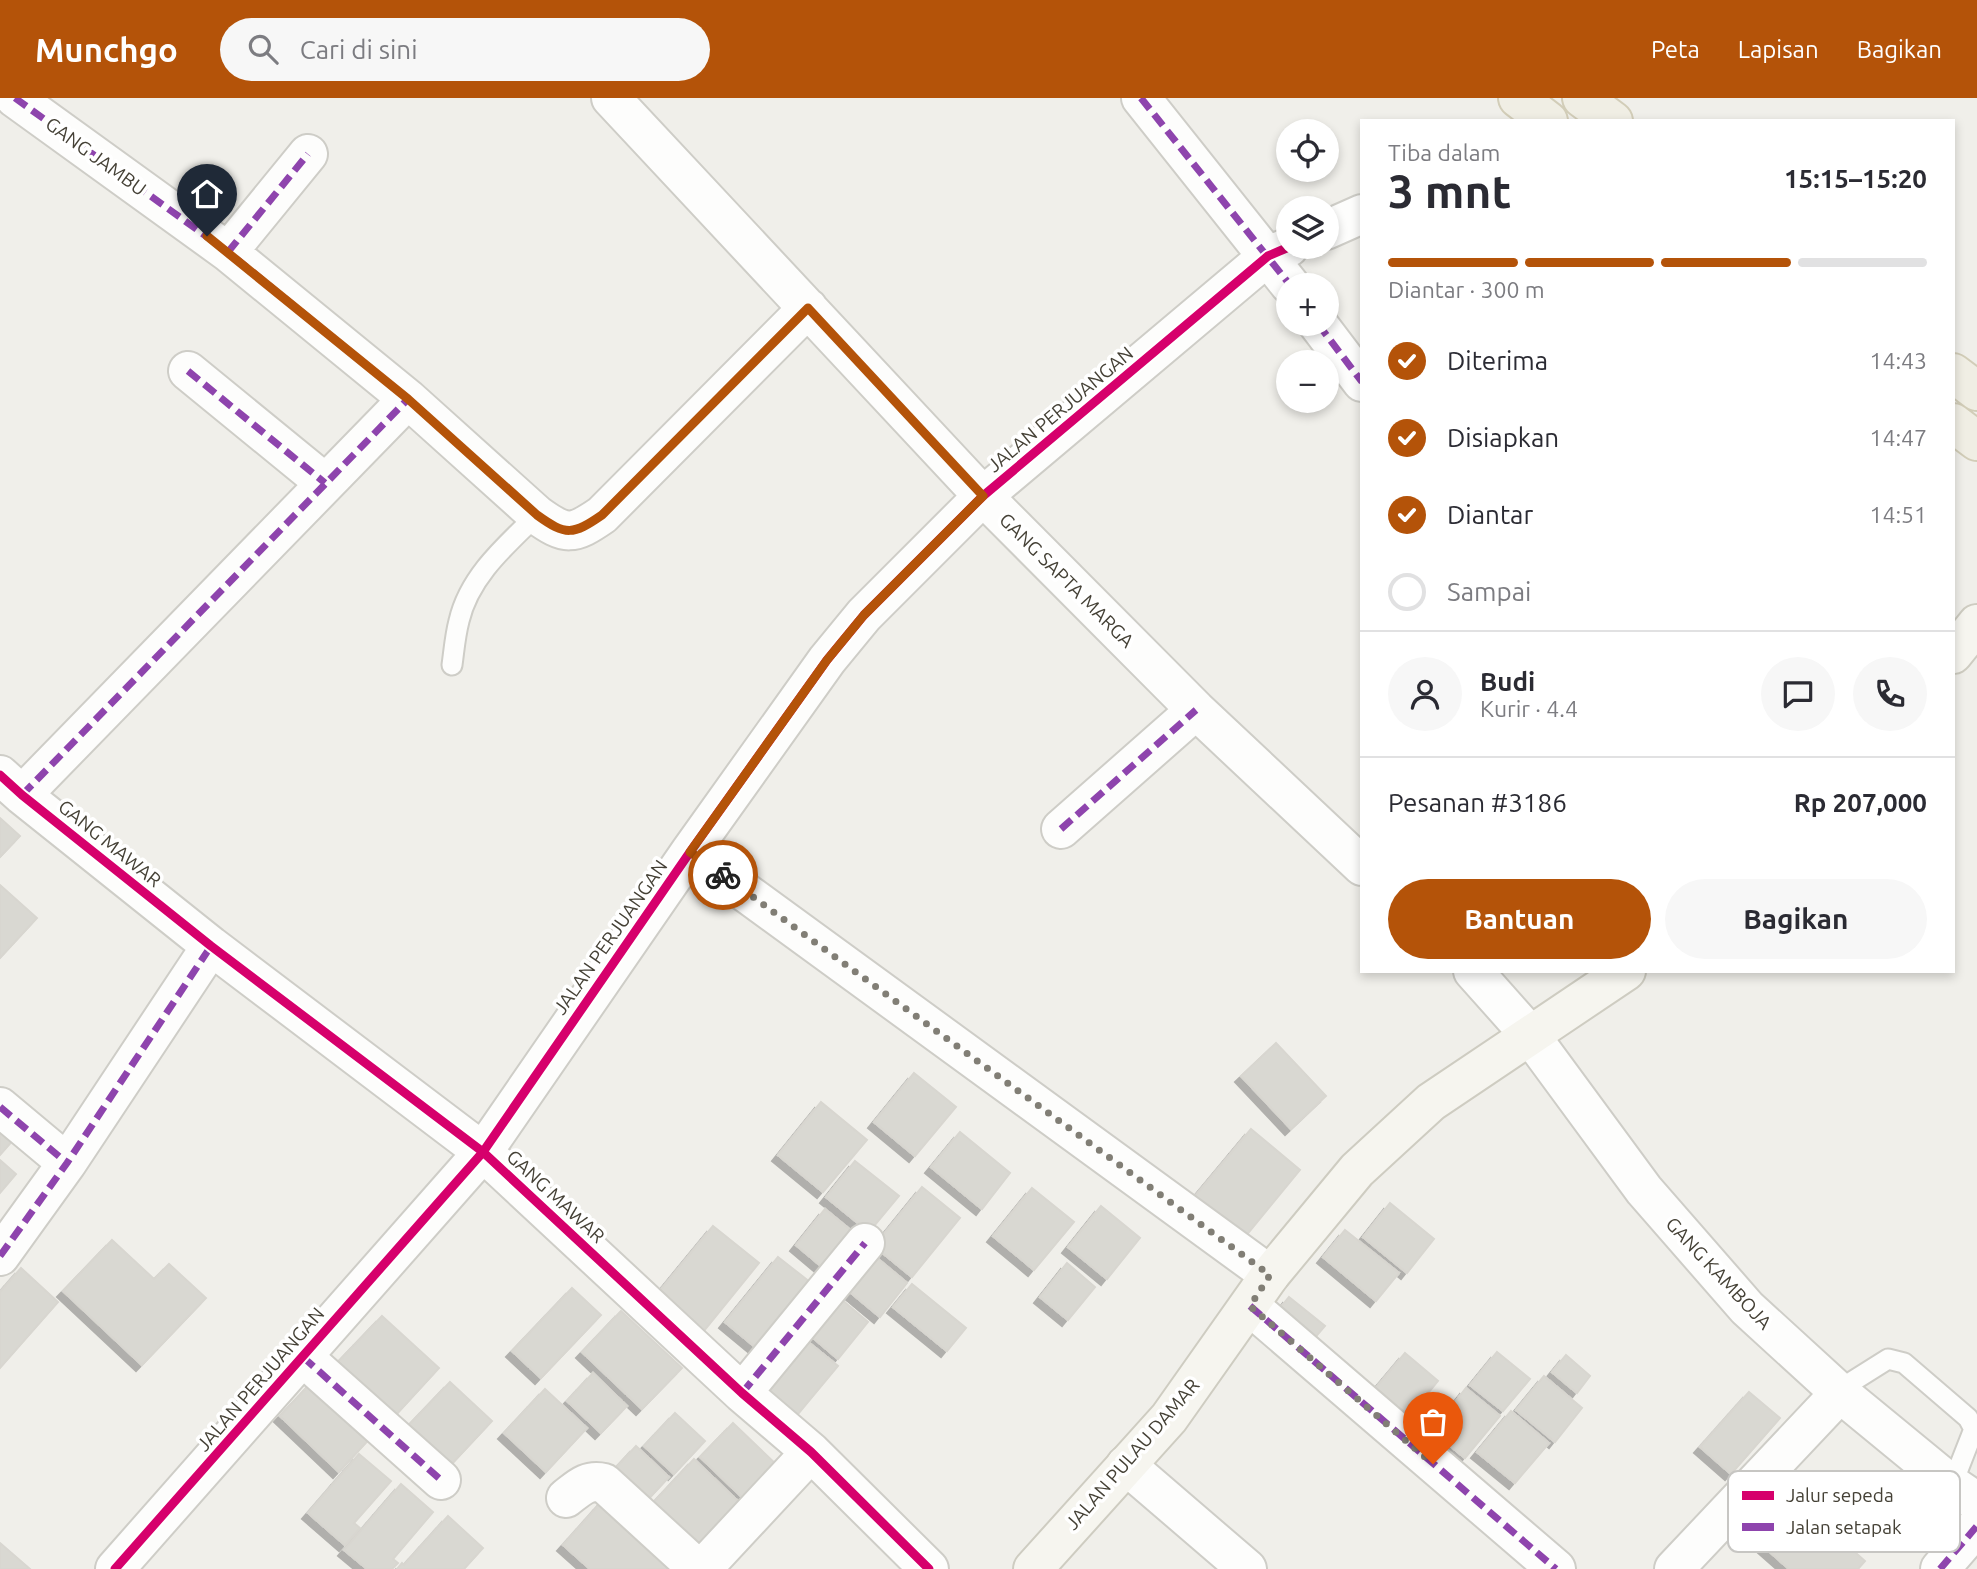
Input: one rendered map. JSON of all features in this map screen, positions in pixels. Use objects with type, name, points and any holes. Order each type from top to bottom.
[{"type":"main road","points":[[1582,98],[1610,119]]},
{"type":"main road","points":[[1955,374],[1977,391]]},
{"type":"main road","points":[[1955,424],[1977,440]]},
{"type":"street","name":"GANG JAMBU","points":[[15,98],[228,252],[408,399],[552,524]]},
{"type":"street","name":"GANG SAPTA MARGA","points":[[611,98],[983,496],[1196,710],[1360,864]]},
{"type":"street","points":[[1141,98],[1282,263]]},
{"type":"street","points":[[228,252],[308,154]]},
{"type":"street","points":[[1339,224],[1360,215]]},
{"type":"street","name":"JALAN PERJUANGAN","points":[[115,1569],[483,1152],[690,852],[827,660],[864,615],[983,496],[1282,263]]},
{"type":"street","points":[[552,524],[584,528],[602,515],[808,308]]},
{"type":"street","points":[[1327,336],[1360,379]]},
{"type":"street","points":[[188,371],[325,484]]},
{"type":"street","points":[[11,785],[325,484],[408,399]]},
{"type":"street","points":[[1955,652],[1977,624]]},
{"type":"street","points":[[1061,829],[1196,710]]},
{"type":"street","name":"GANG MAWAR","points":[[11,785],[211,946],[483,1152],[742,1393],[811,1452],[929,1569]]},
{"type":"street","points":[[690,852],[1270,1275]]},
{"type":"street","points":[[0,1256],[67,1163],[211,946]]},
{"type":"street","points":[[1475,973],[1530,1035]]},
{"type":"street","name":"JALAN PULAU DAMAR","points":[[1033,1569],[1169,1418],[1270,1275],[1357,1170],[1431,1102],[1623,973]]},
{"type":"street","name":"GANG KAMBOJA","points":[[1530,1035],[1653,1200],[1747,1308],[1840,1393],[1937,1471]]},
{"type":"street","points":[[0,1107],[67,1163]]},
{"type":"street","points":[[742,1393],[865,1243]]},
{"type":"street","points":[[1250,1306],[1556,1569]]},
{"type":"street","points":[[303,1357],[441,1480]]},
{"type":"street","points":[[1766,1471],[1840,1393]]},
{"type":"street","points":[[566,1498],[585,1483],[604,1483],[700,1569],[811,1452]]},
{"type":"street","points":[[1126,1465],[1247,1569]]},
{"type":"street","points":[[1674,1569],[1728,1512]]},
{"type":"street","points":[[1960,1546],[1977,1526]]},
{"type":"street","points":[[1940,1569],[1955,1552]]},
{"type":"lane","points":[[452,665],[459,621],[469,594],[488,566],[552,524]]},
{"type":"lane","points":[[1840,1393],[1853,1381],[1888,1359],[1904,1363],[1968,1418],[1974,1429],[1964,1493]]},
{"type":"building","points":[[0,818],[20,836],[0,857]]},
{"type":"building","points":[[0,885],[37,918],[0,958]]},
{"type":"building","points":[[1276,1043],[1326,1096],[1291,1129],[1241,1076]]},
{"type":"building","points":[[914,1073],[956,1107],[915,1156],[874,1122]]},
{"type":"building","points":[[821,1102],[867,1140],[823,1192],[778,1155]]},
{"type":"building","points":[[0,1127],[14,1139],[0,1155]]},
{"type":"building","points":[[1251,1129],[1300,1170],[1240,1243],[1190,1202]]},
{"type":"building","points":[[960,1132],[1010,1173],[982,1209],[931,1167]]},
{"type":"building","points":[[0,1160],[16,1174],[0,1193]]},
{"type":"building","points":[[855,1161],[899,1196],[869,1232],[826,1197]]},
{"type":"building","points":[[922,1187],[960,1218],[912,1277],[874,1246]]},
{"type":"building","points":[[1032,1188],[1074,1222],[1034,1270],[993,1236]]},
{"type":"building","points":[[1390,1203],[1434,1239],[1407,1273],[1363,1237]]},
{"type":"building","points":[[1101,1206],[1140,1238],[1107,1279],[1068,1247]]},
{"type":"building","points":[[825,1209],[865,1242],[835,1278],[796,1245]]},
{"type":"building","points":[[713,1226],[759,1263],[703,1332],[657,1294]]},
{"type":"building","points":[[1345,1230],[1399,1273],[1376,1301],[1323,1257]]},
{"type":"building","points":[[112,1240],[154,1279],[169,1264],[206,1298],[142,1365],[63,1291]]},
{"type":"building","points":[[778,1257],[820,1290],[766,1356],[725,1322]]},
{"type":"building","points":[[877,1258],[907,1283],[880,1317],[850,1292]]},
{"type":"building","points":[[1067,1263],[1095,1287],[1068,1320],[1040,1297]]},
{"type":"building","points":[[21,1268],[58,1302],[0,1368],[0,1292]]},
{"type":"building","points":[[912,1284],[966,1328],[947,1351],[893,1307]]},
{"type":"building","points":[[572,1288],[601,1315],[541,1378],[512,1351]]},
{"type":"building","points":[[1289,1297],[1325,1326],[1306,1348],[1271,1319]]},
{"type":"building","points":[[841,1299],[868,1322],[838,1359],[811,1336]]},
{"type":"building","points":[[621,1311],[682,1368],[642,1409],[582,1352]]},
{"type":"building","points":[[382,1316],[439,1368],[394,1417],[337,1363]]},
{"type":"building","points":[[807,1341],[838,1366],[793,1420],[763,1395]]},
{"type":"building","points":[[1497,1352],[1530,1379],[1503,1411],[1470,1385]]},
{"type":"building","points":[[1405,1353],[1438,1381],[1402,1425],[1368,1397]]},
{"type":"building","points":[[1566,1355],[1590,1376],[1577,1393],[1552,1372]]},
{"type":"building","points":[[593,1373],[627,1406],[601,1433],[567,1401]]},
{"type":"building","points":[[1544,1376],[1582,1408],[1555,1442],[1516,1410]]},
{"type":"building","points":[[315,1379],[373,1435],[339,1472],[280,1416]]},
{"type":"building","points":[[450,1382],[492,1421],[448,1468],[406,1428]]},
{"type":"building","points":[[1466,1388],[1500,1416],[1465,1458],[1432,1431]]},
{"type":"building","points":[[545,1389],[587,1428],[546,1472],[504,1433]]},
{"type":"building","points":[[1749,1392],[1780,1418],[1734,1471],[1728,1471],[1700,1447]]},
{"type":"building","points":[[1511,1411],[1549,1443],[1515,1483],[1477,1452]]},
{"type":"building","points":[[675,1413],[705,1441],[674,1474],[644,1446]]},
{"type":"building","points":[[733,1423],[780,1468],[747,1502],[700,1457]]},
{"type":"building","points":[[636,1446],[669,1477],[642,1506],[609,1475]]},
{"type":"building","points":[[359,1454],[391,1481],[354,1523],[360,1528],[345,1545],[308,1513]]},
{"type":"building","points":[[694,1459],[739,1502],[697,1546],[652,1504]]},
{"type":"building","points":[[401,1484],[433,1512],[393,1559],[398,1563],[392,1569],[367,1569],[344,1550]]},
{"type":"building","points":[[605,1498],[678,1569],[590,1569],[563,1545]]},
{"type":"building","points":[[448,1516],[483,1548],[464,1569],[397,1569],[402,1563],[404,1565]]},
{"type":"building","points":[[0,1543],[30,1569],[0,1569]]},
{"type":"building","points":[[1770,1552],[1855,1552],[1865,1561],[1858,1569],[1789,1569]]},
{"type":"marked path","points":[[15,98],[228,252],[408,399],[537,515],[563,530],[584,526],[602,515],[808,308]]},
{"type":"marked path","points":[[1141,98],[1280,273]]},
{"type":"marked path","points":[[228,252],[308,154]]},
{"type":"marked path","points":[[1327,336],[1360,379]]},
{"type":"marked path","points":[[188,371],[325,483]]},
{"type":"marked path","points":[[22,795],[408,399]]},
{"type":"marked path","points":[[1061,829],[1196,710]]},
{"type":"marked path","points":[[0,1256],[67,1163],[211,946]]},
{"type":"marked path","points":[[0,1107],[67,1163]]},
{"type":"marked path","points":[[742,1393],[865,1243]]},
{"type":"marked path","points":[[1250,1306],[1556,1569]]},
{"type":"marked path","points":[[303,1357],[441,1480]]},
{"type":"marked path","points":[[1960,1546],[1977,1526]]},
{"type":"marked path","points":[[1940,1569],[1955,1552]]},
{"type":"cycle path","points":[[115,1569],[483,1152],[690,852],[827,660],[864,615],[983,496],[1268,256],[1276,253]]},
{"type":"cycle path","points":[[0,775],[211,946],[483,1152],[742,1393],[811,1452],[929,1569]]},
{"type":"way so far","points":[[723,875],[1270,1275],[1250,1306],[1433,1464]]},
{"type":"route","points":[[207,236],[408,399],[537,515],[552,526],[567,532],[584,528],[602,515],[808,308],[983,496],[864,615],[827,660],[690,852],[723,875]]}]
